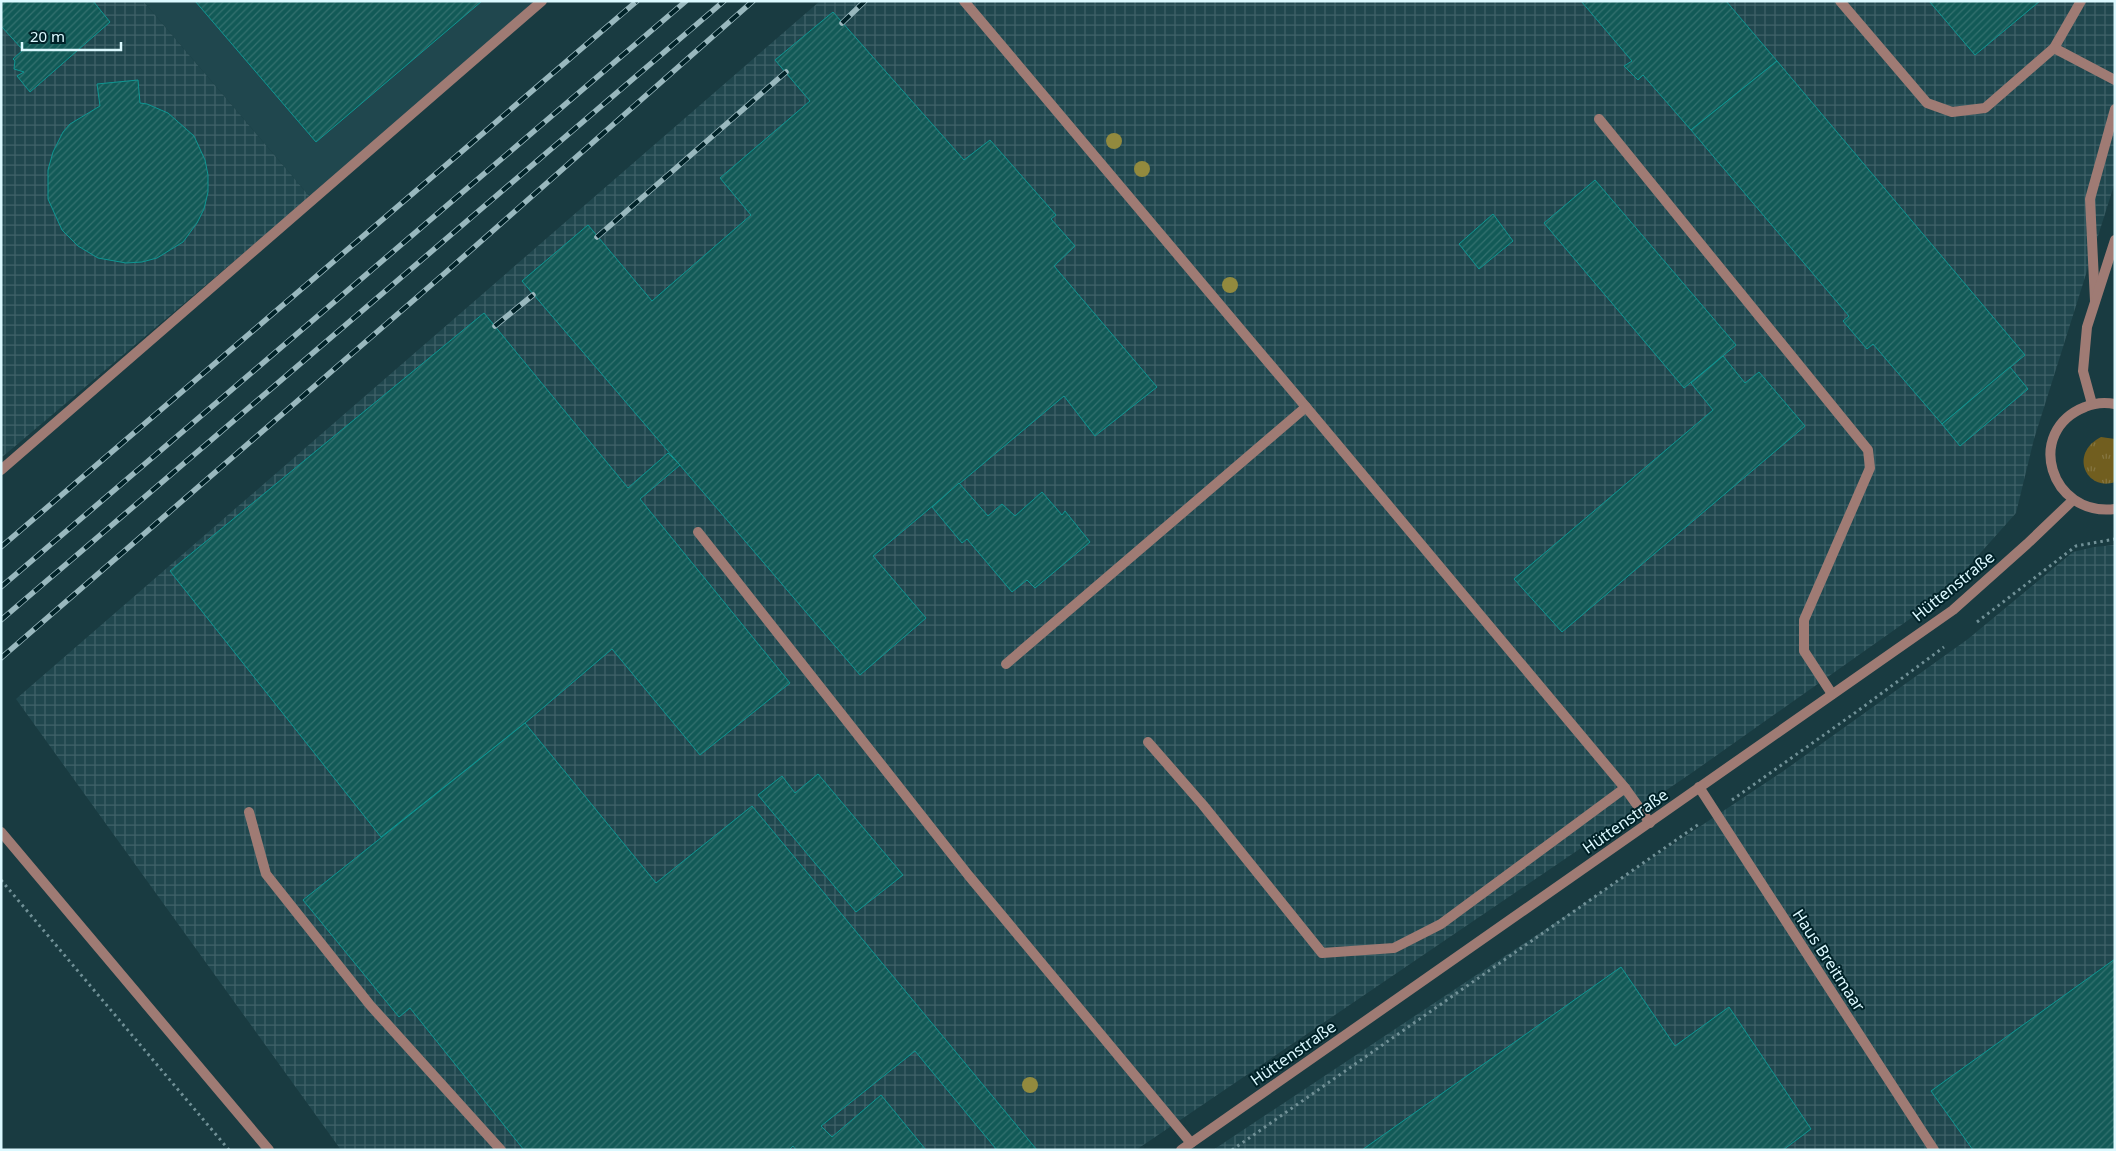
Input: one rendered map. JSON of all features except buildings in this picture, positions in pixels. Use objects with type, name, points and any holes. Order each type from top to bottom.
[{"type":"street","points":[[1,470],[542,1]]},
{"type":"street","points":[[964,1],[1625,788],[1650,823]]},
{"type":"street","points":[[1840,1],[1927,103],[1952,112],[1986,108],[2054,48],[2081,1]]},
{"type":"street","points":[[2054,48],[2115,80]]},
{"type":"street","points":[[2095,302],[2090,199],[2115,109]]},
{"type":"street","points":[[1598,119],[1868,450],[1870,468],[1804,620],[1804,652],[1832,694]]},
{"type":"street","points":[[2092,404],[2083,372],[2087,327],[2115,240]]},
{"type":"street","points":[[2115,404],[2092,404],[2076,411],[2062,422],[2054,438],[2050,455],[2052,472],[2060,487],[2073,500],[2087,507],[2103,510],[2115,508]]},
{"type":"street","points":[[1006,664],[1306,407]]},
{"type":"street","name":"Hüttenstraße","points":[[1181,1150],[1953,610],[2073,500]]},
{"type":"street","points":[[698,532],[969,876],[1190,1143]]},
{"type":"street","points":[[1148,742],[1203,805],[1282,906],[1322,953],[1394,948],[1441,924],[1625,788]]},
{"type":"street","name":"Haus Breitmaar","points":[[1699,786],[1934,1150]]},
{"type":"street","points":[[249,812],[266,874],[370,1005],[501,1150]]},
{"type":"street","points":[[1,832],[269,1150]]},
{"type":"path","points":[[1976,622],[2076,546],[2115,539]]},
{"type":"path","points":[[1232,1150],[1715,813],[1860,710],[1945,646]]},
{"type":"path","points":[[1,880],[229,1150]]},
{"type":"shaded area","points":[[1,1],[143,1],[310,197],[1,458]]},
{"type":"shaded area","points":[[143,1],[537,1],[310,197]]},
{"type":"shaded area","points":[[820,1],[2115,1],[2115,182],[2034,439],[2016,513],[1941,597],[1693,772],[1136,1150],[341,1150],[16,699]]},
{"type":"shaded area","points":[[2115,545],[2115,1150],[1213,1150],[1782,772],[1968,639],[2073,552]]},
{"type":"green space","points":[[2101,437],[2115,439],[2115,482],[2105,484],[2096,482],[2090,477],[2085,470],[2084,461],[2085,453],[2091,444]]},
{"type":"railway","points":[[1,547],[637,1]]},
{"type":"railway","points":[[1,587],[686,1]]},
{"type":"railway","points":[[1,620],[724,1]]},
{"type":"railway","points":[[1,658],[445,273],[753,1]]},
{"type":"railway","points":[[842,23],[865,1]]},
{"type":"railway","points":[[597,237],[786,72]]},
{"type":"railway","points":[[495,326],[533,295]]}]
